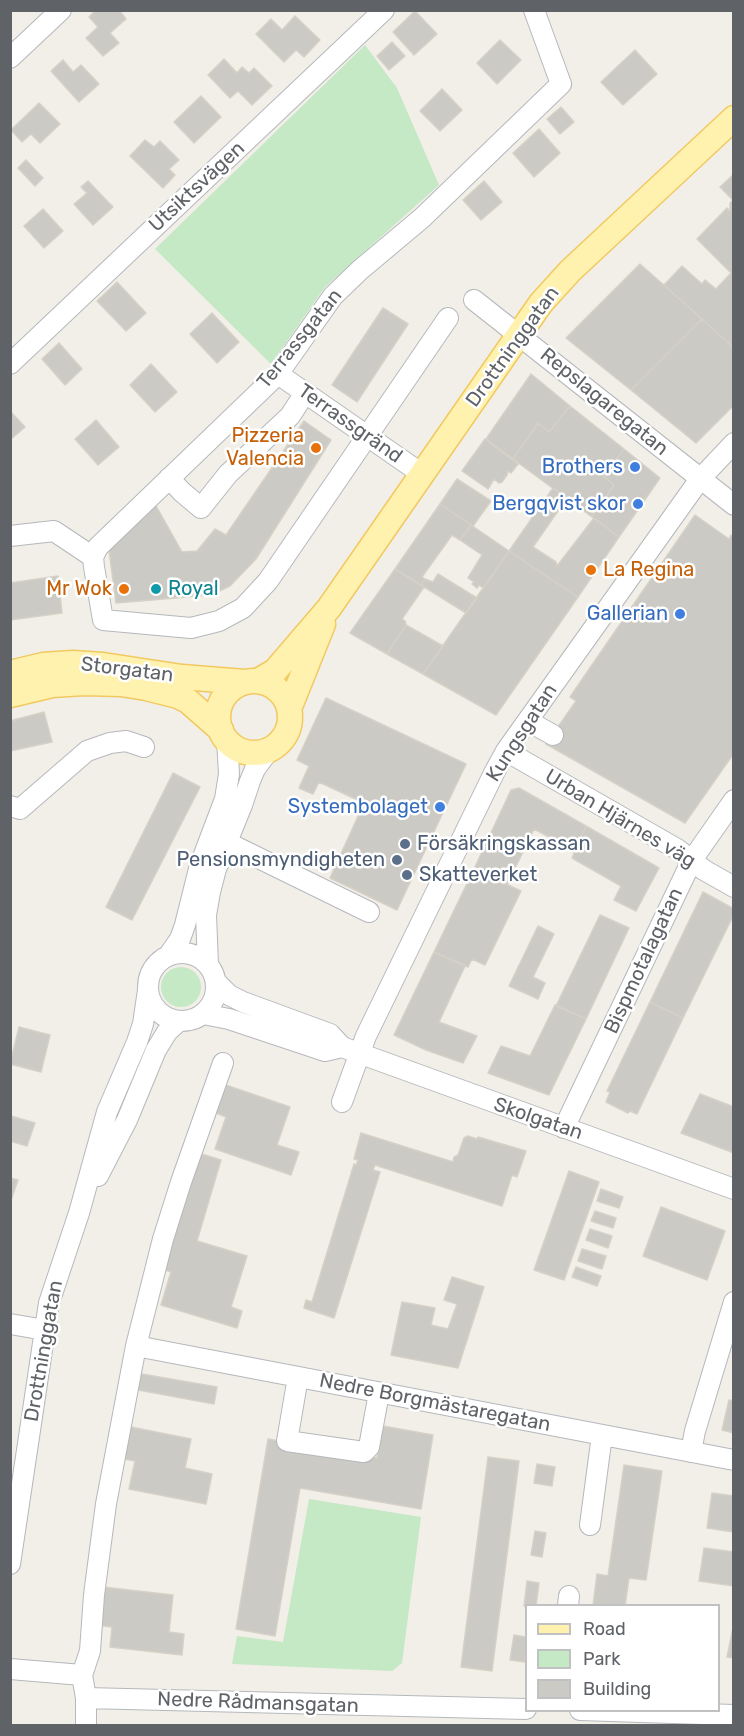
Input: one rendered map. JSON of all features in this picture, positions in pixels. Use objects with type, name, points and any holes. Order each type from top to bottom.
[{"type":"main road","name":"Drottninggatan","points":[[251,682],[275,671],[329,608],[541,303],[570,272],[734,118]]},
{"type":"main road","name":"Drottninggatan","points":[[289,709],[329,608]]},
{"type":"main road","name":"Storgatan","points":[[10,673],[43,665],[73,663],[200,679],[251,682]]},
{"type":"main road","name":"Storgatan","points":[[10,695],[52,685],[84,682],[146,688],[188,701],[224,735]]},
{"type":"main road","points":[[251,682],[275,687],[286,700],[289,709],[290,718],[284,737],[269,750],[258,753],[236,748],[224,735],[219,710],[228,693],[251,682]]},
{"type":"street","points":[[10,58],[61,10]]},
{"type":"street","name":"Utsiktsvägen","points":[[10,364],[384,10]]},
{"type":"street","name":"Terrassgatan","points":[[93,556],[105,538],[278,374],[333,296],[429,211],[561,84],[534,10]]},
{"type":"street","name":"Repslagaregatan","points":[[474,300],[734,505]]},
{"type":"street","points":[[10,536],[54,531],[93,556],[103,621],[191,628],[219,621],[243,608],[267,581],[447,318]]},
{"type":"street","name":"Terrassgränd","points":[[278,374],[422,474]]},
{"type":"street","points":[[169,478],[201,508],[228,474],[290,416],[305,393]]},
{"type":"street","name":"Kungsgatan","points":[[342,1102],[350,1050],[506,751],[700,479],[734,442]]},
{"type":"street","points":[[528,721],[553,735]]},
{"type":"street","points":[[170,955],[185,925],[200,865],[225,799],[229,774],[224,735]]},
{"type":"street","points":[[10,806],[20,809],[87,751],[110,743],[126,741],[144,747]]},
{"type":"street","points":[[212,974],[200,958],[180,952],[170,955],[160,960],[149,977],[148,990],[151,1001],[167,1018],[179,1021],[203,1014],[213,1000],[212,974],[206,915],[210,892],[226,842],[255,769],[269,750]]},
{"type":"street","name":"Urban Hjärnes väg","points":[[506,751],[677,849],[704,870],[734,887]]},
{"type":"street","name":"Bispmotalagatan","points":[[564,1128],[692,861],[734,800]]},
{"type":"street","points":[[226,842],[369,912]]},
{"type":"street","name":"Skolgatan","points":[[212,974],[230,995],[330,1034],[350,1050],[734,1190]]},
{"type":"street","name":"Drottninggatan","points":[[10,1564],[49,1303],[79,1213],[107,1113],[143,1024],[148,990]]},
{"type":"street","name":"Skolgatan","points":[[203,1014],[230,1019],[325,1051],[350,1050]]},
{"type":"street","name":"Drottninggatan","points":[[79,1213],[127,1120],[156,1050],[167,1032],[179,1021]]},
{"type":"street","points":[[86,1725],[86,1698],[82,1675],[90,1651],[94,1595],[106,1504],[136,1346],[163,1239],[224,1063]]},
{"type":"street","points":[[691,1452],[698,1420],[734,1302]]},
{"type":"street","points":[[10,1324],[45,1330]]},
{"type":"street","name":"Nedre Borgmästaregatan","points":[[136,1346],[734,1460]]},
{"type":"street","points":[[298,1377],[287,1441],[364,1452],[369,1447],[379,1393]]},
{"type":"street","points":[[590,1525],[602,1435]]},
{"type":"street","points":[[10,1669],[82,1675]]},
{"type":"street","name":"Nedre Rådmansgatan","points":[[86,1698],[525,1709]]},
{"type":"street","points":[[595,1712],[649,1719],[734,1715]]},
{"type":"green space","points":[[365,45],[397,88],[439,185],[325,287],[271,364],[155,249]]},
{"type":"green space","points":[[181,967],[189,968],[195,973],[200,979],[200,995],[195,1001],[189,1006],[181,1007],[173,1006],[167,1001],[162,995],[161,987],[162,979],[167,973],[173,968]]},
{"type":"green space","points":[[309,1499],[421,1517],[402,1663],[392,1671],[232,1664],[237,1636],[283,1642]]},
{"type":"building","points":[[96,10],[119,10],[126,19],[110,33],[119,43],[103,56],[86,38],[98,27],[89,17]]},
{"type":"building","points":[[415,11],[437,34],[414,55],[393,32]]},
{"type":"building","points":[[295,16],[320,40],[304,57],[296,50],[284,62],[256,34],[271,19],[282,30]]},
{"type":"building","points":[[500,40],[521,60],[497,84],[477,63]]},
{"type":"building","points":[[392,42],[405,56],[389,70],[377,56]]},
{"type":"building","points":[[635,50],[657,74],[623,105],[601,82]]},
{"type":"building","points":[[224,59],[237,73],[242,67],[249,73],[254,68],[272,86],[252,105],[238,91],[230,98],[208,75]]},
{"type":"building","points":[[63,60],[73,72],[81,65],[99,84],[79,102],[51,71]]},
{"type":"building","points":[[442,89],[462,110],[440,131],[420,111]]},
{"type":"building","points":[[201,96],[221,117],[194,143],[174,122]]},
{"type":"building","points":[[39,103],[60,124],[40,143],[31,134],[22,142],[11,130]]},
{"type":"building","points":[[561,107],[574,122],[560,134],[547,119]]},
{"type":"building","points":[[539,129],[560,153],[534,177],[513,153]]},
{"type":"building","points":[[145,140],[154,147],[160,141],[179,160],[169,169],[175,175],[163,188],[130,156]]},
{"type":"building","points":[[26,160],[43,178],[35,186],[18,168]]},
{"type":"building","points":[[734,174],[734,348],[664,285],[682,266],[702,284],[705,280],[716,289],[731,273],[697,239],[727,208],[730,211],[730,203],[733,200],[720,187]]},
{"type":"building","points":[[88,181],[113,207],[93,225],[74,204],[87,193],[81,187]]},
{"type":"building","points":[[484,181],[502,202],[481,220],[463,200]]},
{"type":"building","points":[[43,209],[63,231],[44,248],[24,226]]},
{"type":"building","points":[[640,264],[702,319],[631,390],[566,338]]},
{"type":"building","points":[[117,282],[146,313],[126,331],[97,301]]},
{"type":"building","points":[[383,308],[408,324],[357,402],[332,385]]},
{"type":"building","points":[[212,313],[239,342],[217,363],[190,334]]},
{"type":"building","points":[[702,319],[734,348],[734,405],[696,443],[631,390]]},
{"type":"building","points":[[59,343],[82,369],[65,385],[42,359]]},
{"type":"building","points":[[151,364],[177,392],[155,412],[130,385]]},
{"type":"building","points":[[531,374],[570,406],[549,432],[538,423],[513,459],[486,439]]},
{"type":"building","points":[[570,406],[624,449],[603,476],[614,485],[592,517],[513,459],[538,423],[549,432]]},
{"type":"building","points":[[10,411],[25,427],[10,440]]},
{"type":"building","points":[[96,420],[119,447],[98,465],[75,439]]},
{"type":"building","points":[[304,421],[331,440],[256,559],[230,586],[211,595],[116,603],[108,543],[155,504],[182,552],[197,551],[215,529],[226,535]]},
{"type":"building","points":[[485,439],[518,464],[511,473],[508,471],[502,482],[499,483],[494,479],[488,489],[462,471]]},
{"type":"building","points":[[624,449],[660,478],[619,537],[592,517],[614,485],[603,476]]},
{"type":"building","points":[[457,479],[491,501],[473,526],[440,504]]},
{"type":"building","points":[[553,488],[567,498],[533,547],[556,562],[557,566],[594,518],[619,537],[578,597],[509,551]]},
{"type":"building","points":[[440,504],[471,525],[460,540],[452,535],[422,577],[425,579],[421,585],[395,569]]},
{"type":"building","name":"Gallerian","points":[[695,515],[729,539],[731,535],[734,537],[734,753],[685,823],[546,744],[576,701],[570,697]]},
{"type":"building","points":[[471,525],[509,551],[483,588],[479,585],[477,588],[468,578],[482,555],[460,540]]},
{"type":"building","points":[[509,551],[578,597],[496,715],[423,674]]},
{"type":"building","points":[[395,569],[424,587],[402,619],[406,625],[387,654],[350,633]]},
{"type":"building","points":[[438,574],[477,598],[466,613],[421,585],[425,579],[433,582]]},
{"type":"building","points":[[58,576],[62,613],[10,620],[10,583]]},
{"type":"building","points":[[406,625],[443,646],[423,674],[387,654]]},
{"type":"building","points":[[326,698],[466,764],[397,910],[330,878],[364,803],[319,782],[313,794],[299,788],[309,766],[297,760]]},
{"type":"building","points":[[44,712],[52,742],[10,751],[10,721]]},
{"type":"building","points":[[173,773],[200,787],[132,920],[106,907]]},
{"type":"building","points":[[519,788],[586,826],[574,853],[534,829],[507,885],[474,869],[511,790]]},
{"type":"building","points":[[586,826],[659,868],[636,911],[614,900],[621,886],[572,858]]},
{"type":"building","points":[[474,869],[521,891],[485,965],[472,959],[468,967],[434,952]]},
{"type":"building","points":[[703,892],[734,909],[734,914],[683,1018],[650,1002]]},
{"type":"building","points":[[600,915],[629,928],[586,1019],[556,1006]]},
{"type":"building","points":[[538,926],[554,934],[533,977],[545,983],[538,999],[509,986]]},
{"type":"building","points":[[434,952],[465,966],[439,1022],[477,1036],[463,1063],[426,1050],[394,1035]]},
{"type":"building","points":[[650,1002],[683,1018],[637,1114],[630,1111],[628,1113],[606,1102],[610,1092],[607,1091]]},
{"type":"building","points":[[555,1005],[586,1019],[549,1095],[488,1073],[501,1046],[530,1056]]},
{"type":"building","points":[[19,1027],[50,1035],[41,1072],[10,1064]]},
{"type":"building","points":[[220,1083],[290,1107],[277,1145],[299,1152],[291,1175],[215,1149],[226,1117],[211,1111]]},
{"type":"building","points":[[700,1094],[734,1107],[734,1153],[681,1133]]},
{"type":"building","points":[[11,1116],[35,1123],[27,1146],[10,1141]]},
{"type":"building","points":[[361,1133],[453,1162],[464,1138],[468,1136],[526,1151],[517,1177],[512,1175],[502,1206],[375,1165],[373,1170],[380,1172],[334,1318],[304,1308],[306,1300],[312,1302],[354,1164],[356,1165],[358,1160],[354,1159]]},
{"type":"building","points":[[192,1151],[221,1160],[197,1241],[247,1256],[231,1307],[242,1311],[237,1328],[161,1305],[171,1272],[157,1267]]},
{"type":"building","points":[[569,1171],[599,1182],[564,1280],[534,1270]]},
{"type":"building","points":[[10,1178],[18,1180],[10,1203]]},
{"type":"building","points":[[601,1189],[623,1197],[619,1208],[597,1201]]},
{"type":"building","points":[[661,1207],[725,1231],[707,1280],[643,1256]]},
{"type":"building","points":[[595,1211],[616,1218],[613,1228],[591,1221]]},
{"type":"building","points":[[590,1229],[612,1236],[608,1248],[586,1240]]},
{"type":"building","points":[[582,1249],[606,1256],[602,1269],[578,1261]]},
{"type":"building","points":[[576,1267],[601,1276],[597,1286],[572,1277]]},
{"type":"building","points":[[452,1277],[484,1287],[458,1368],[391,1355],[402,1302],[435,1308],[431,1325],[448,1329],[457,1304],[444,1300]]},
{"type":"building","points":[[136,1373],[217,1387],[214,1404],[133,1389]]},
{"type":"building","points":[[729,1400],[734,1401],[734,1433],[722,1430]]},
{"type":"building","points":[[126,1426],[191,1439],[185,1468],[212,1474],[206,1504],[129,1489],[135,1461],[119,1458]]},
{"type":"building","points":[[383,1426],[433,1435],[421,1509],[300,1488],[275,1636],[236,1629],[268,1439],[377,1458]]},
{"type":"building","points":[[488,1457],[519,1461],[492,1671],[461,1667]]},
{"type":"building","points":[[537,1464],[555,1467],[552,1486],[534,1483]]},
{"type":"building","points":[[624,1465],[662,1471],[646,1580],[629,1578],[625,1604],[593,1604],[597,1574],[608,1576]]},
{"type":"building","points":[[712,1493],[734,1496],[734,1532],[707,1528]]},
{"type":"building","points":[[535,1531],[546,1533],[542,1557],[531,1555]]},
{"type":"building","points":[[704,1548],[734,1552],[734,1586],[699,1581]]},
{"type":"building","points":[[527,1581],[539,1583],[536,1604],[525,1604],[524,1606]]},
{"type":"building","points":[[94,1586],[173,1595],[169,1632],[184,1634],[182,1655],[110,1647],[112,1627],[89,1624]]},
{"type":"building","points":[[734,1623],[734,1658],[727,1657]]},
{"type":"building","points":[[514,1635],[525,1637],[525,1662],[510,1660]]},
{"type":"place","name":"Pizzeria Valencia","points":[[316,448]]},
{"type":"place","name":"Brothers","points":[[635,467]]},
{"type":"place","name":"Bergqvist skor","points":[[638,504]]},
{"type":"place","name":"La Regina","points":[[591,570]]},
{"type":"place","name":"Mr Wok","points":[[124,589]]},
{"type":"place","name":"Royal","points":[[156,589]]},
{"type":"place","name":"Gallerian","points":[[680,614]]},
{"type":"place","name":"Systembolaget","points":[[440,807]]},
{"type":"place","name":"Försäkringskassan","points":[[405,844]]},
{"type":"place","name":"Pensionsmyndigheten","points":[[397,860]]},
{"type":"place","name":"Skatteverket","points":[[407,875]]}]
